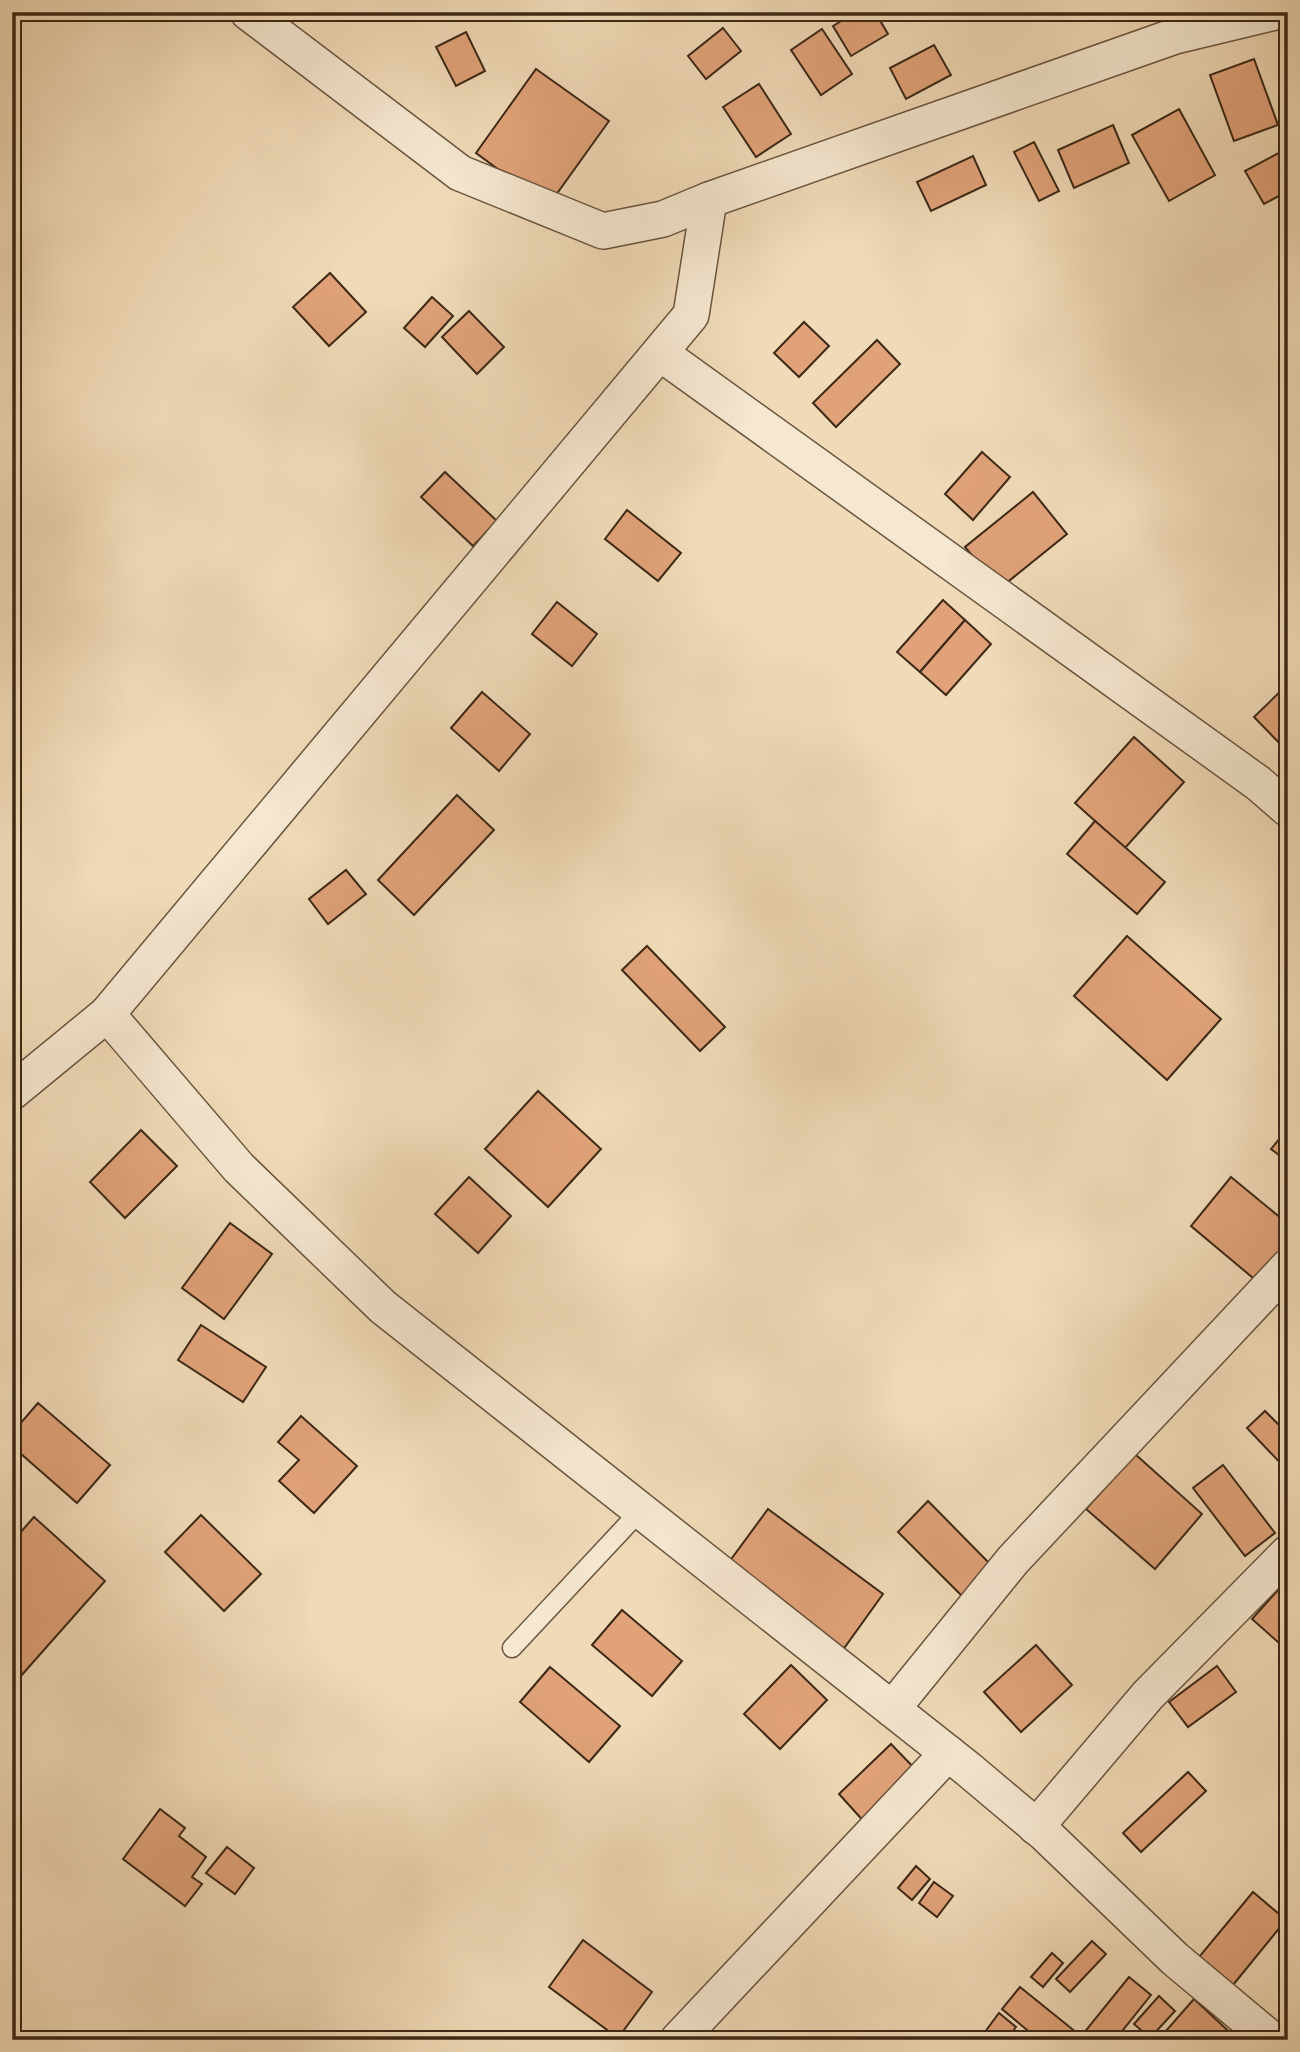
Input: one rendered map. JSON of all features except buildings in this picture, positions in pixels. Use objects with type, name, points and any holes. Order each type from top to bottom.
[{"type":"street","points":[[248,12],[460,173],[603,231],[663,219],[709,200],[1175,36],[1275,12]]},
{"type":"street","points":[[12,1093],[107,1014],[691,315],[709,200]]},
{"type":"street","points":[[660,353],[1258,783],[1288,809]]},
{"type":"street","points":[[107,1014],[239,1168],[383,1307],[948,1753],[1036,1827],[1175,1959],[1272,2040]]},
{"type":"street","points":[[892,1709],[1013,1560],[1288,1267]]},
{"type":"street","points":[[1036,1827],[1148,1695],[1288,1553]]},
{"type":"street","points":[[678,2040],[948,1753]]},
{"type":"lane","points":[[512,1648],[640,1511]]}]
